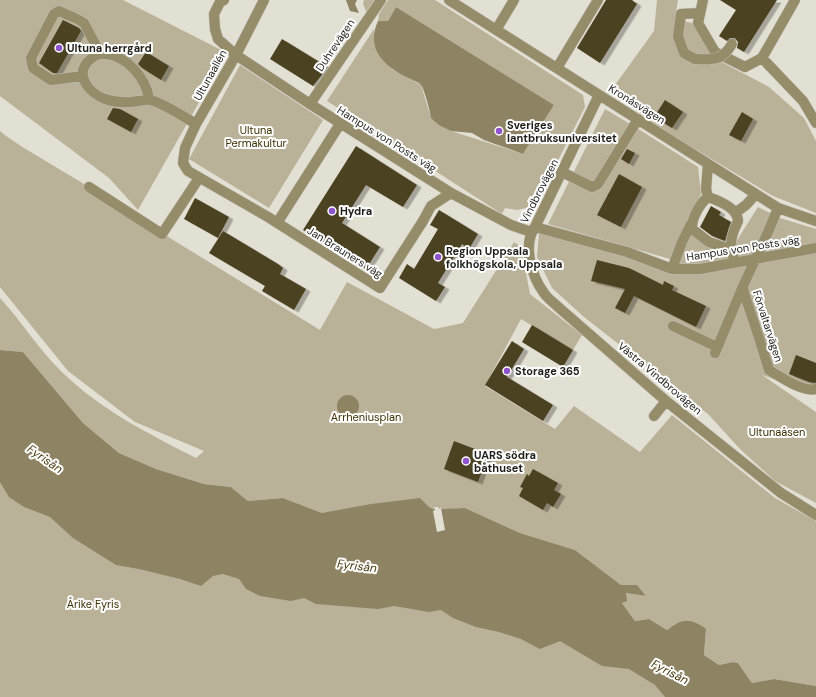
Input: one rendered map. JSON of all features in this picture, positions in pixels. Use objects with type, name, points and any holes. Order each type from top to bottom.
[{"type":"street","name":"Hampus von Posts väg","points":[[224,0],[220,2],[214,14],[215,29],[218,39],[236,55],[340,124],[451,193],[510,225],[627,252],[652,260],[672,269],[700,269],[816,248]]},
{"type":"street","name":"Ultunaallén","points":[[199,178],[188,171],[183,163],[185,148],[196,124],[236,55],[264,0]]},
{"type":"street","name":"Duhrevägen","points":[[310,104],[381,0]]},
{"type":"street","name":"Kronåsvägen","points":[[449,0],[778,208],[816,221]]},
{"type":"street","points":[[496,30],[514,0]]},
{"type":"street","points":[[557,68],[598,0]]},
{"type":"street","points":[[703,0],[698,23],[715,52],[745,67],[762,58],[795,0]]},
{"type":"street","points":[[83,76],[51,80],[33,68],[31,58],[54,14],[59,11],[84,23],[91,39],[100,53]]},
{"type":"street","points":[[700,13],[681,14],[678,36],[684,53],[695,59],[712,60],[726,53],[732,44]]},
{"type":"street","points":[[149,99],[147,90],[134,69],[122,58],[100,53],[90,59],[83,70],[83,76],[88,87],[104,99],[121,103],[149,99],[196,124]]},
{"type":"street","points":[[762,58],[803,101],[816,123]]},
{"type":"street","name":"Vindbrovägen","points":[[533,230],[599,95]]},
{"type":"street","points":[[562,172],[592,187],[598,184],[638,119]]},
{"type":"street","points":[[89,187],[162,234],[199,178],[277,223],[340,124]]},
{"type":"street","points":[[708,164],[706,189],[708,197],[724,205],[735,214],[738,221],[731,242],[731,251],[736,262]]},
{"type":"street","name":"Jan Brauners väg","points":[[277,223],[380,288],[431,206],[451,193]]},
{"type":"street","points":[[735,214],[756,194]]},
{"type":"street","points":[[672,269],[682,242],[701,204],[708,197]]},
{"type":"street","points":[[673,326],[716,350],[778,208]]},
{"type":"street","points":[[691,224],[692,229],[709,242],[731,251]]},
{"type":"street","name":"Västra Vindbrovägen","points":[[533,230],[530,247],[530,265],[544,293],[666,401],[781,493],[816,515]]},
{"type":"street","name":"Förvaltarvägen","points":[[743,286],[769,370],[806,389],[816,389]]},
{"type":"street","points":[[654,416],[666,401]]},
{"type":"green space","points":[[0,0],[123,0],[227,53],[138,210],[109,178],[0,96]]},
{"type":"green space","points":[[364,0],[374,0],[366,12],[363,3]]},
{"type":"green space","points":[[388,0],[435,0],[583,95],[585,107],[535,206],[517,210],[505,208],[502,214],[327,101],[374,29],[375,46],[393,70],[421,85],[431,118],[451,131],[523,154],[554,105],[396,7],[388,21],[378,21],[379,14]]},
{"type":"green space","points":[[657,0],[678,0],[675,19],[692,23],[714,58],[769,87],[804,118],[816,141],[816,213],[773,196],[675,137],[610,92],[654,31]]},
{"type":"green space","name":"Ultuna Permakultur","points":[[240,65],[323,120],[269,208],[189,159]]},
{"type":"green space","points":[[605,109],[698,167],[701,194],[670,259],[548,224]]},
{"type":"green space","name":"Arrheniusplan","points":[[0,131],[24,148],[320,330],[347,282],[434,329],[463,323],[514,242],[521,247],[530,294],[582,335],[573,350],[521,319],[485,386],[555,429],[574,406],[640,452],[672,415],[775,498],[816,521],[816,686],[774,679],[752,683],[738,663],[733,662],[719,665],[704,655],[706,629],[675,624],[667,630],[649,619],[635,621],[622,603],[626,593],[646,596],[637,585],[621,585],[575,550],[520,533],[465,508],[433,509],[429,507],[322,513],[283,498],[248,501],[231,487],[204,484],[156,469],[119,453],[83,423],[23,352],[0,350],[0,298],[54,364],[93,399],[143,430],[196,458],[204,451],[135,422],[68,371],[0,287]]},
{"type":"green space","name":"Ultunaåsen","points":[[758,207],[780,218],[816,229],[816,394],[762,375],[816,412],[816,503],[775,481],[740,449],[708,414],[584,317],[552,288],[537,257],[539,233],[630,257],[672,275],[691,235],[727,256]]},
{"type":"green space","name":"Årike Fyris","points":[[0,428],[494,583],[719,697],[0,697]]},
{"type":"water","points":[[346,0],[357,0],[355,4],[359,13],[350,11]]},
{"type":"water","points":[[396,7],[554,105],[523,154],[484,140],[472,133],[451,131],[439,125],[431,118],[426,96],[421,85],[389,66],[378,54],[375,47],[375,30],[378,21],[388,21]]},
{"type":"water","name":"Fyrisån","points":[[0,350],[23,352],[83,423],[119,453],[156,469],[204,484],[231,487],[248,501],[283,498],[322,513],[371,504],[420,498],[433,509],[465,508],[520,533],[575,550],[621,585],[637,585],[646,596],[626,593],[627,601],[622,603],[635,621],[649,619],[667,630],[678,623],[691,621],[706,629],[704,655],[719,665],[733,662],[738,663],[752,683],[774,679],[816,686],[816,697],[665,697],[655,685],[629,669],[602,666],[560,641],[540,649],[521,639],[476,627],[453,618],[441,610],[429,612],[394,606],[378,609],[316,604],[304,598],[291,601],[260,596],[246,589],[239,579],[223,574],[213,576],[201,586],[180,579],[116,565],[73,538],[50,517],[24,507],[9,497],[0,482]]},
{"type":"water","points":[[348,395],[356,398],[359,406],[356,414],[348,417],[340,414],[337,406],[340,398]]},
{"type":"pier","points":[[434,507],[438,507],[439,509],[441,508],[445,530],[437,532],[433,511],[435,510]]},
{"type":"building","points":[[606,0],[632,0],[637,4],[600,63],[577,48]]},
{"type":"building","points":[[720,0],[777,0],[744,52],[737,48],[738,42],[735,38],[730,38],[727,41],[719,36],[736,10]]},
{"type":"building","name":"Ultuna herrgård","points":[[63,20],[79,28],[81,31],[57,73],[53,73],[39,63]]},
{"type":"building","points":[[282,39],[326,66],[323,70],[325,71],[313,86],[270,59]]},
{"type":"building","points":[[146,52],[169,66],[161,80],[138,64]]},
{"type":"building","points":[[665,100],[683,112],[672,128],[654,117]]},
{"type":"building","points":[[113,108],[120,109],[138,119],[131,132],[107,119]]},
{"type":"building","points":[[742,112],[753,119],[741,141],[729,135]]},
{"type":"building","name":"Hydra","points":[[356,146],[417,185],[403,207],[366,185],[342,223],[380,247],[366,269],[303,230]]},
{"type":"building","points":[[627,149],[635,153],[629,164],[621,159]]},
{"type":"building","points":[[619,174],[642,187],[621,227],[597,215]]},
{"type":"building","points":[[195,198],[229,217],[218,238],[184,219]]},
{"type":"building","points":[[711,206],[721,212],[719,215],[731,222],[725,241],[712,236],[700,227]]},
{"type":"building","name":"Region Uppsala folkhögskola, Uppsala","points":[[439,210],[478,234],[469,249],[462,244],[438,283],[445,287],[436,301],[399,278],[407,264],[414,269],[438,229],[430,225]]},
{"type":"building","points":[[223,231],[278,264],[283,268],[280,274],[306,289],[294,310],[262,291],[265,286],[209,253]]},
{"type":"building","points":[[597,260],[629,268],[663,285],[664,281],[674,286],[672,290],[706,306],[696,327],[634,296],[625,313],[615,308],[625,289],[591,281]]},
{"type":"building","points":[[532,325],[573,350],[563,367],[522,342]]},
{"type":"building","name":"Storage 365","points":[[512,341],[524,349],[507,377],[553,405],[543,421],[485,385]]},
{"type":"building","points":[[796,355],[816,363],[816,383],[809,382],[789,374]]},
{"type":"building","name":"UARS södra båthuset","points":[[454,441],[488,454],[478,482],[444,469]]},
{"type":"building","points":[[533,469],[558,483],[554,490],[561,494],[553,507],[547,503],[543,510],[519,496],[523,488],[520,487],[527,474],[529,476]]},
{"type":"place","name":"Ultuna herrgård","points":[[59,48]]},
{"type":"place","name":"Sveriges lantbruksuniversitet","points":[[499,131]]},
{"type":"place","name":"Hydra","points":[[332,211]]},
{"type":"place","name":"Region Uppsala folkhögskola, Uppsala","points":[[438,257]]},
{"type":"place","name":"Storage 365","points":[[507,371]]},
{"type":"place","name":"UARS södra båthuset","points":[[466,461]]}]
